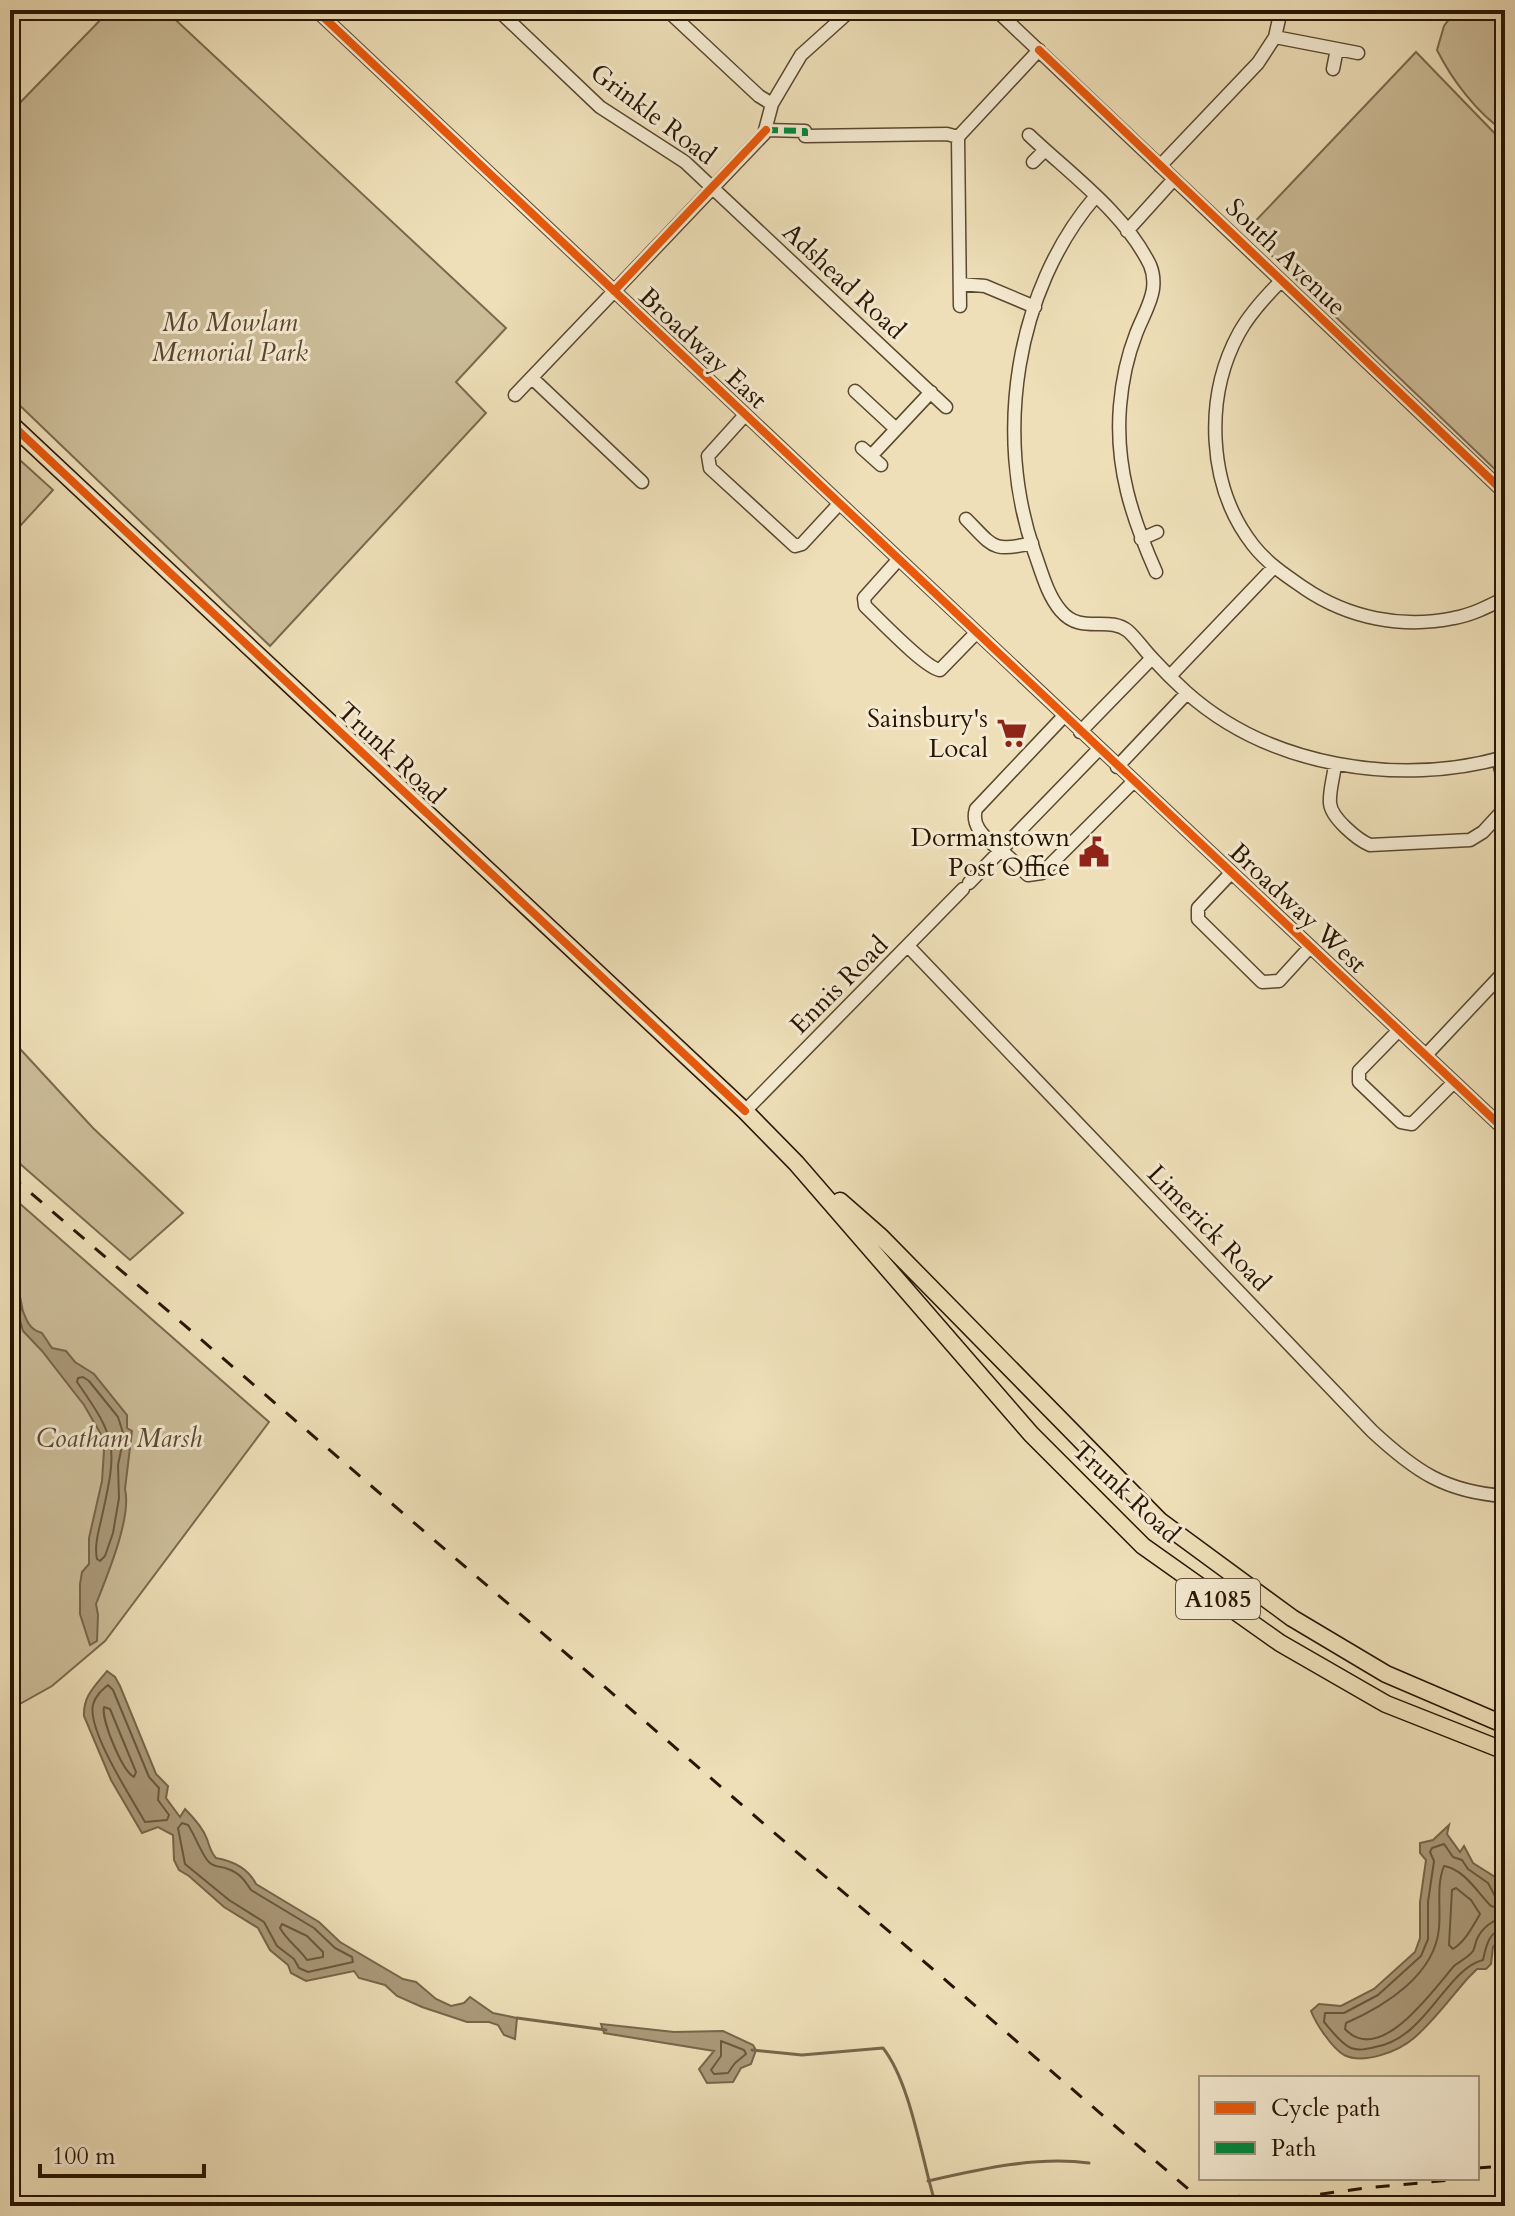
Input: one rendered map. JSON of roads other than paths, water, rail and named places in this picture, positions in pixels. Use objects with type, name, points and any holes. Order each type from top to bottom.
[{"type":"main road","name":"Trunk Road","points":[[10,423],[745,1111],[796,1163],[1031,1434],[1143,1546],[1280,1643],[1386,1704],[1505,1751]]},
{"type":"main road","name":"Trunk Road","points":[[796,1163],[881,1237],[1160,1521],[1292,1618],[1386,1674],[1505,1725]]},
{"type":"street","name":"Broadway East","points":[[316,10],[1064,716]]},
{"type":"street","name":"Grinkle Road","points":[[498,10],[600,107],[685,162],[712,187]]},
{"type":"street","points":[[667,10],[759,96],[772,104]]},
{"type":"street","points":[[515,395],[766,130],[772,104],[801,55],[835,14],[851,10]]},
{"type":"street","name":"South Avenue","points":[[996,10],[1505,493]]},
{"type":"street","points":[[1160,166],[1258,63],[1275,37],[1281,10]]},
{"type":"street","points":[[1275,37],[1358,53]]},
{"type":"street","points":[[1333,69],[1337,49]]},
{"type":"street","points":[[960,306],[958,137],[1039,50]]},
{"type":"street","points":[[766,130],[805,131],[805,136],[947,134],[958,137]]},
{"type":"street","points":[[1029,135],[1127,231],[1150,264],[1154,286],[1135,337],[1120,407],[1120,442],[1125,484],[1141,539],[1156,572]]},
{"type":"street","points":[[1033,162],[1045,150]]},
{"type":"street","points":[[1127,231],[1174,179]]},
{"type":"street","name":"Adshead Road","points":[[712,187],[946,407]]},
{"type":"street","points":[[1095,197],[1078,217],[1055,256],[1035,307],[1021,363],[1015,435],[1018,482],[1032,543],[1044,578],[1062,612],[1082,624],[1124,628],[1187,693],[1220,716],[1298,755],[1378,770],[1418,771],[1501,758],[1505,785]]},
{"type":"street","points":[[1281,281],[1257,306],[1239,333],[1220,382],[1215,420],[1217,460],[1234,514],[1252,543],[1274,567],[1316,596],[1370,618],[1403,622],[1456,618],[1505,598]]},
{"type":"street","points":[[960,284],[985,286],[1035,307]]},
{"type":"street","points":[[532,378],[642,482]]},
{"type":"street","points":[[855,391],[896,429]]},
{"type":"street","points":[[871,457],[931,392]]},
{"type":"street","points":[[745,415],[708,456],[710,468],[795,546],[802,544],[839,504]]},
{"type":"street","points":[[966,519],[998,548],[1008,549],[1032,543]]},
{"type":"street","points":[[1141,539],[1157,532]]},
{"type":"street","points":[[898,560],[864,598],[865,606],[932,669],[940,670],[976,633]]},
{"type":"street","points":[[1170,676],[1274,567]]},
{"type":"street","points":[[1080,732],[1152,658]]},
{"type":"street","points":[[1117,767],[1187,693]]},
{"type":"street","points":[[1064,716],[976,809],[974,820],[977,828],[1028,875],[1042,873],[1133,782]]},
{"type":"street","name":"Broadway West","points":[[1064,716],[1505,1130]]},
{"type":"street","name":"Ennis Road","points":[[745,1111],[1099,749]]},
{"type":"street","points":[[1335,764],[1330,803],[1332,810],[1363,842],[1370,845],[1470,840],[1483,832],[1505,808]]},
{"type":"street","points":[[1231,873],[1198,908],[1198,919],[1262,982],[1279,981],[1310,947]]},
{"type":"street","name":"Limerick Road","points":[[908,946],[1372,1431],[1408,1464],[1435,1479],[1465,1490],[1505,1496]]},
{"type":"street","points":[[1426,1055],[1504,975]]},
{"type":"street","points":[[1399,1030],[1359,1071],[1358,1077],[1359,1082],[1401,1122],[1412,1124],[1454,1082]]},
{"type":"water","points":[[22,1309],[31,1327],[42,1333],[52,1348],[66,1351],[75,1362],[94,1374],[127,1415],[127,1428],[132,1431],[125,1515],[96,1604],[97,1641],[90,1645],[80,1614],[80,1584],[82,1572],[89,1564],[89,1538],[102,1481],[102,1436],[84,1405],[23,1331],[18,1313]]},
{"type":"water","points":[[107,1671],[120,1686],[156,1774],[168,1786],[166,1798],[180,1817],[185,1809],[194,1819],[216,1858],[239,1866],[256,1884],[319,1922],[340,1942],[403,1979],[416,1982],[436,1999],[451,2006],[464,2003],[470,1997],[493,2013],[517,2018],[515,2039],[504,2035],[498,2025],[467,2022],[422,2007],[397,1996],[385,1985],[359,1978],[354,1971],[306,1981],[291,1973],[288,1965],[270,1950],[258,1928],[224,1907],[179,1870],[174,1860],[173,1835],[158,1827],[142,1833],[111,1780],[84,1716],[88,1697]]},
{"type":"water","points":[[1449,1825],[1447,1834],[1460,1852],[1464,1846],[1473,1863],[1495,1877],[1505,1896],[1505,1933],[1493,1947],[1491,1964],[1486,1969],[1477,1969],[1408,2043],[1391,2052],[1371,2057],[1352,2058],[1344,2055],[1325,2035],[1311,2011],[1319,2004],[1341,2006],[1374,1989],[1415,1952],[1420,1938],[1420,1902],[1426,1860],[1420,1853],[1420,1843],[1433,1840]]},
{"type":"water","points":[[601,2024],[674,2032],[723,2031],[753,2045],[756,2050],[751,2064],[741,2068],[733,2082],[707,2083],[699,2069],[714,2051],[604,2033]]},
{"type":"waterway","points":[[10,1249],[22,1309]]},
{"type":"waterway","points":[[517,2018],[606,2030]]},
{"type":"waterway","points":[[752,2050],[802,2055],[883,2048],[908,2099],[934,2199]]},
{"type":"waterway","points":[[928,2181],[1029,2162],[1089,2163]]},
{"type":"railway","points":[[10,1175],[1208,2206]]},
{"type":"railway","points":[[1479,2168],[1505,2166]]},
{"type":"railway","points":[[1237,2206],[1365,2188],[1451,2180]]},
{"type":"railway","points":[[1171,2206],[1250,2195]]},
{"type":"place","name":"Sainsbury's Local","points":[[1012,733]]},
{"type":"place","name":"Dormanstown Post Office","points":[[1094,852]]},
{"type":"park label","name":"Mo Mowlam Memorial Park","points":[[230,337]]},
{"type":"park label","name":"Coatham Marsh","points":[[119,1438]]}]
